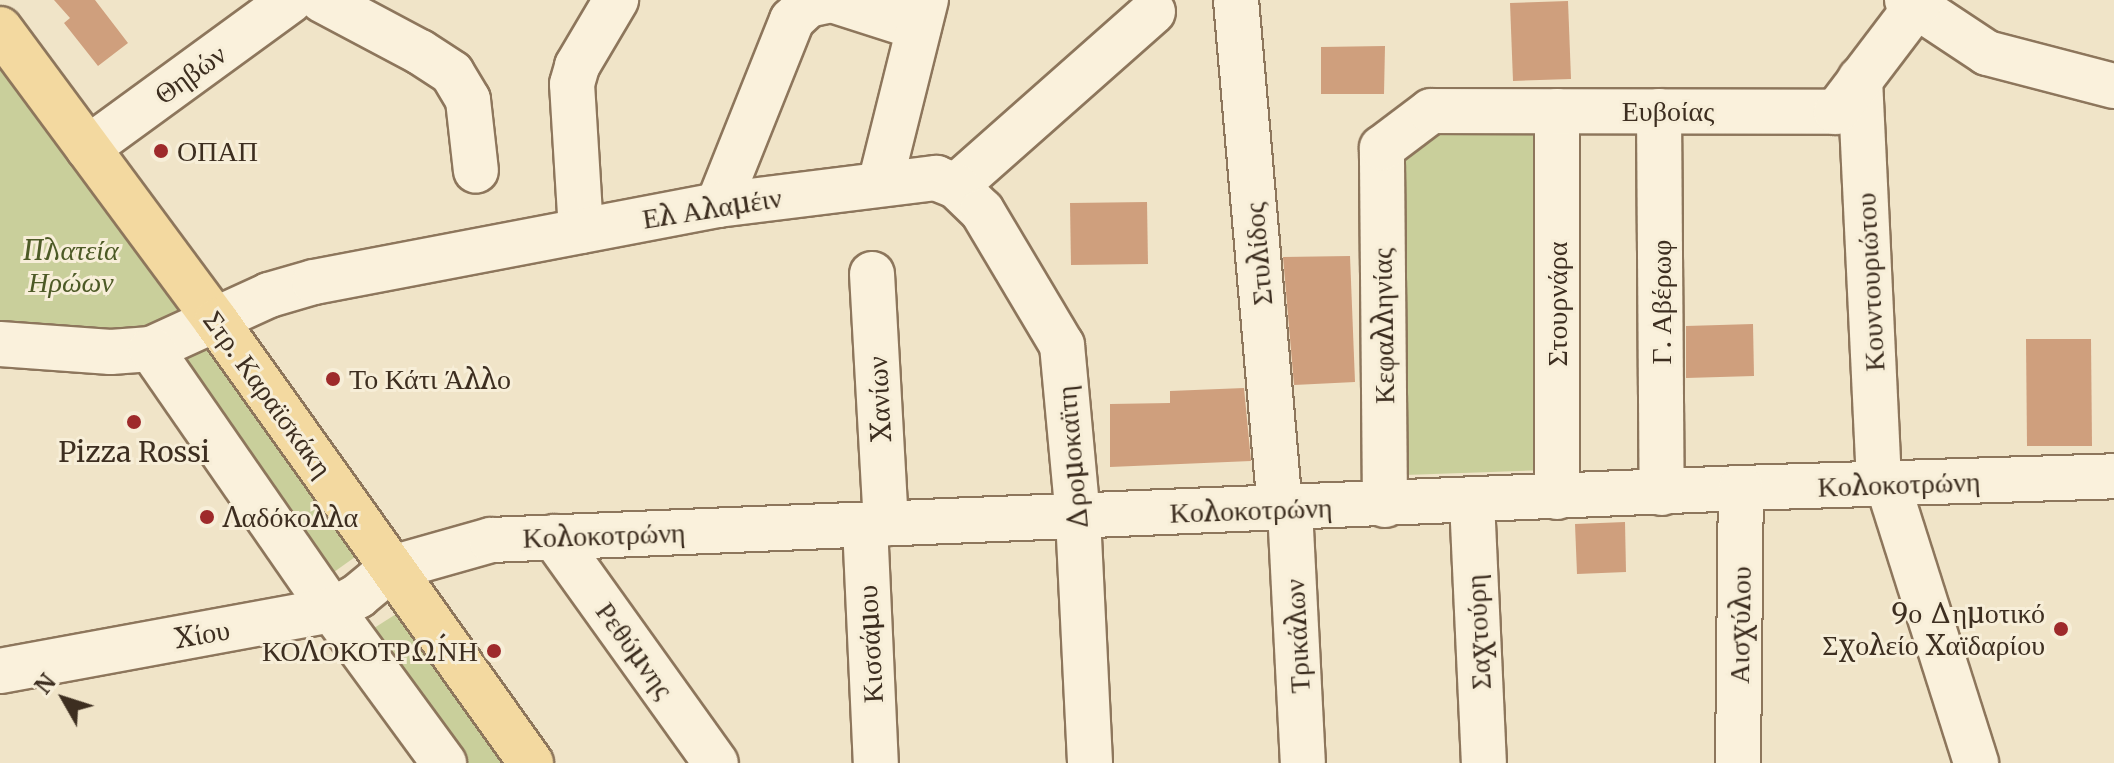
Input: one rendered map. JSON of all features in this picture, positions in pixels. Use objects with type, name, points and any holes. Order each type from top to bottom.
[{"type":"main road","name":"Στρ. Καραϊσκάκη","points":[[1,33],[216,321],[531,763]]},
{"type":"street","name":"Θηβών","points":[[88,148],[291,0]]},
{"type":"street","points":[[322,0],[420,52],[452,73],[468,100],[476,171]]},
{"type":"street","points":[[581,231],[572,84],[577,66],[616,0]]},
{"type":"street","points":[[718,205],[792,20],[808,5],[832,0],[922,14],[880,184]]},
{"type":"street","name":"Στυλίδος","points":[[1236,0],[1285,509]]},
{"type":"street","points":[[1914,2],[1987,53],[2114,86]]},
{"type":"street","name":"Ευβοίας","points":[[1382,148],[1431,111],[1836,112],[1914,2]]},
{"type":"street","points":[[956,186],[1153,12]]},
{"type":"street","name":"Κουντουριώτου","points":[[1860,79],[1884,485],[1976,763]]},
{"type":"street","name":"Στουρνάρα","points":[[1557,111],[1557,497]]},
{"type":"street","name":"Γ. Αβέρωφ","points":[[1659,111],[1662,493]]},
{"type":"street","name":"Κεφαλληνίας","points":[[1382,148],[1385,505]]},
{"type":"street","name":"Ελ Αλαμέιν","points":[[0,344],[111,352],[151,349],[269,295],[314,282],[718,205],[936,178],[956,186]]},
{"type":"street","name":"Δρομοκαϊτη","points":[[956,186],[982,211],[1062,345],[1078,517],[1090,763]]},
{"type":"street","name":"Χανίων","points":[[872,274],[876,525]]},
{"type":"street","points":[[151,349],[332,610],[444,763]]},
{"type":"street","name":"Κολοκοτρώνη","points":[[392,568],[491,540],[1741,488],[2114,476]]},
{"type":"street","name":"Αισχύλου","points":[[1738,763],[1741,488]]},
{"type":"street","name":"Σαχτούρη","points":[[1472,501],[1484,763]]},
{"type":"street","name":"Τρικάλων","points":[[1285,509],[1303,763]]},
{"type":"street","name":"Κισσάμου","points":[[876,525],[876,763]]},
{"type":"street","name":"Ρεθύμνης","points":[[554,537],[716,763]]},
{"type":"street","name":"Χίου","points":[[0,671],[332,610],[358,596],[392,568]]},
{"type":"green space","name":"Πλατεία Ηρώων","points":[[0,49],[196,314],[150,343],[0,331]]},
{"type":"green space","points":[[1547,125],[1549,470],[1405,475],[1401,150],[1434,126]]},
{"type":"green space","points":[[212,346],[355,557],[320,582],[171,366]]},
{"type":"green space","points":[[404,609],[512,763],[450,763],[360,637]]},
{"type":"building","points":[[54,0],[95,0],[128,43],[98,66],[64,23],[70,18]]},
{"type":"building","points":[[1568,1],[1571,79],[1513,81],[1510,3]]},
{"type":"building","points":[[1385,46],[1384,94],[1321,94],[1321,47]]},
{"type":"building","points":[[1147,202],[1148,264],[1071,265],[1070,203]]},
{"type":"building","points":[[1350,256],[1355,382],[1294,385],[1283,257]]},
{"type":"building","points":[[1753,324],[1754,376],[1686,378],[1686,326]]},
{"type":"building","points":[[2026,339],[2091,339],[2092,446],[2027,446]]},
{"type":"building","points":[[1244,388],[1251,461],[1110,467],[1110,404],[1170,403],[1170,391]]},
{"type":"building","points":[[1625,522],[1626,572],[1577,574],[1575,524]]},
{"type":"place","name":"ΟΠΑΠ","points":[[161,151]]},
{"type":"place","name":"Το Κάτι Άλλο","points":[[333,379]]},
{"type":"place","name":"Pizza Rossi","points":[[134,422]]},
{"type":"place","name":"Λαδόκολλα","points":[[207,517]]},
{"type":"place","name":"9ο Δημοτικό Σχολείο Χαϊδαρίου","points":[[2061,629]]},
{"type":"place","name":"ΚΟΛΟΚΟΤΡΏΝΗ","points":[[494,651]]}]
